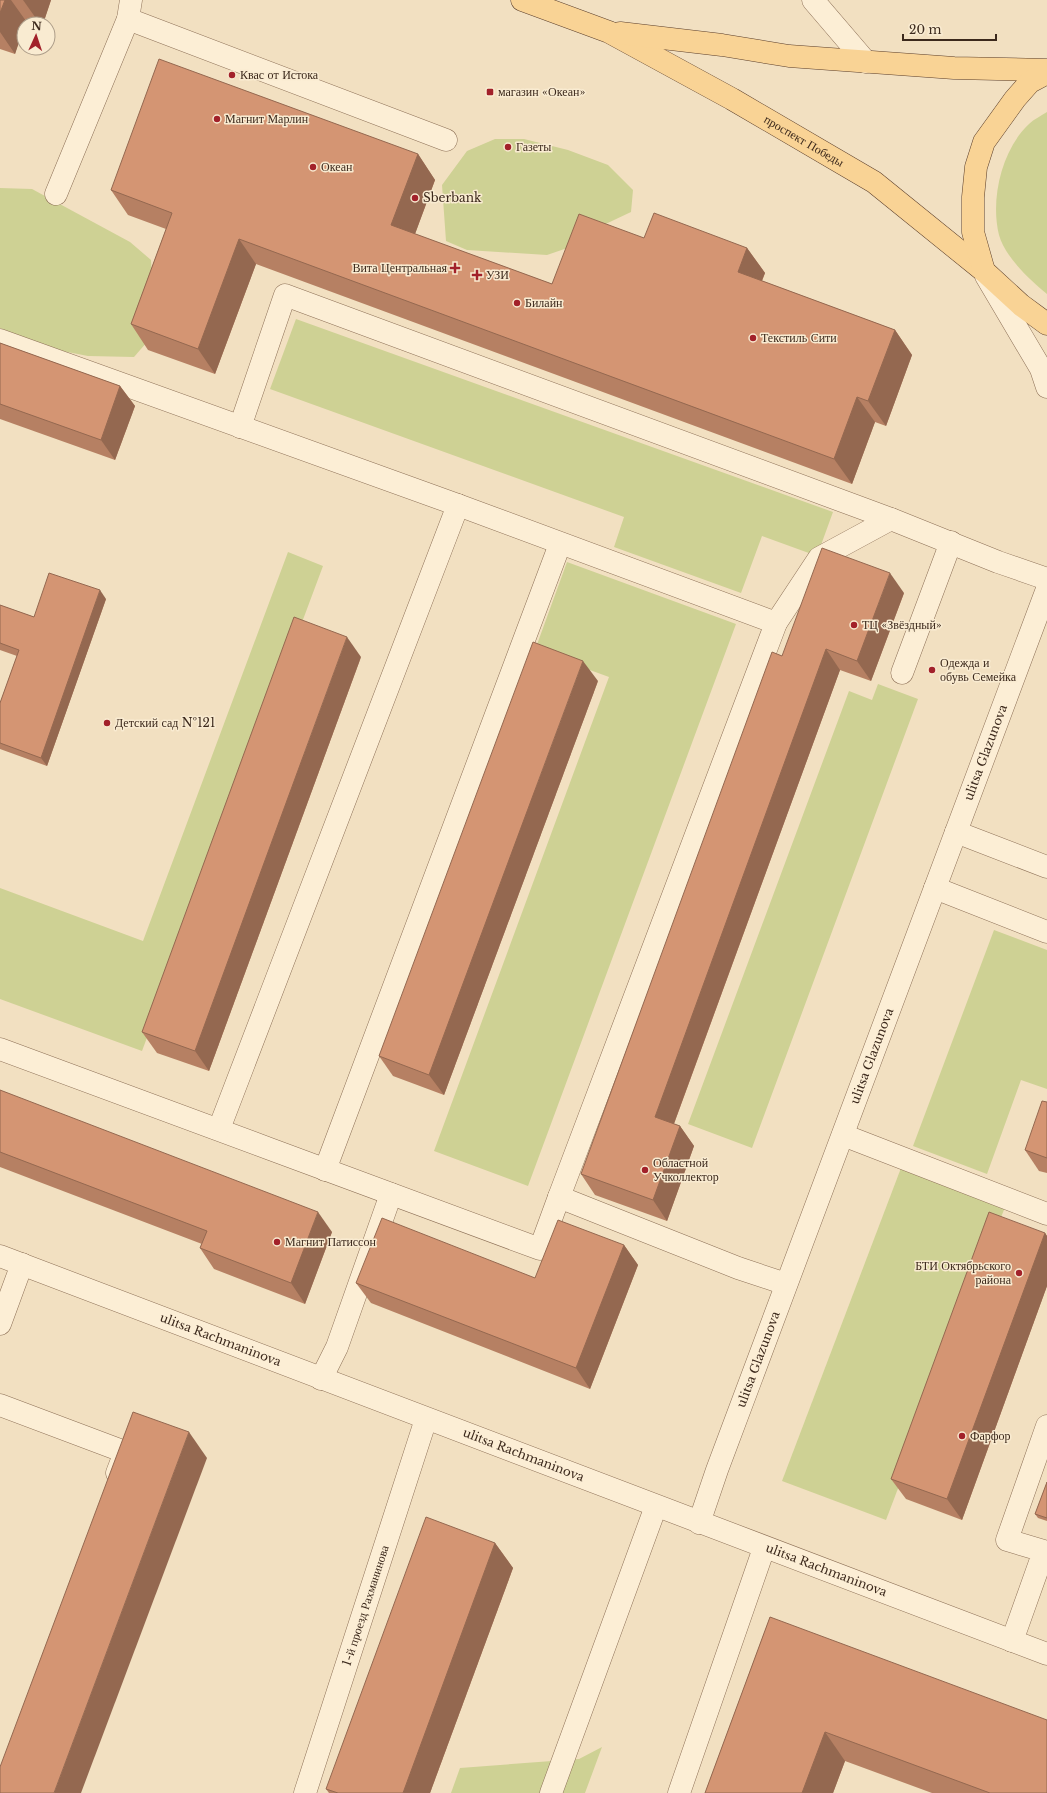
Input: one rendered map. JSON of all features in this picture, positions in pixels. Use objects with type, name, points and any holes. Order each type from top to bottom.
[{"type":"main road","name":"проспект Победы","points":[[522,0],[609,32],[732,99],[874,182],[984,271],[1021,305],[1047,324]]},
{"type":"main road","name":"проспект Победы","points":[[609,32],[722,45],[789,56],[954,68],[1047,72]]},
{"type":"main road","points":[[984,271],[973,232],[973,197],[976,167],[984,142],[1014,99],[1030,82],[1047,72]]},
{"type":"street","points":[[813,0],[866,62]]},
{"type":"street","points":[[56,194],[129,10],[446,140]]},
{"type":"street","points":[[984,271],[1041,369],[1047,387]]},
{"type":"street","points":[[240,427],[285,295],[891,519],[998,562],[1047,579]]},
{"type":"street","points":[[0,340],[458,505],[776,623]]},
{"type":"street","points":[[219,1129],[458,505]]},
{"type":"street","points":[[0,1049],[540,1249],[776,623],[819,558],[891,519]]},
{"type":"street","points":[[902,673],[951,542]]},
{"type":"street","points":[[325,1170],[560,544]]},
{"type":"street","name":"ulitsa Glazunova","points":[[699,1523],[786,1284],[1047,589]]},
{"type":"street","points":[[956,832],[1047,867]]},
{"type":"street","points":[[935,888],[1047,932]]},
{"type":"street","points":[[843,1135],[1047,1214]]},
{"type":"street","points":[[321,1379],[337,1347],[391,1194]]},
{"type":"street","points":[[559,1197],[738,1268],[786,1284]]},
{"type":"street","name":"ulitsa Rachmaninova","points":[[0,1256],[764,1548],[1047,1654]]},
{"type":"street","points":[[0,1324],[22,1264]]},
{"type":"street","points":[[0,1405],[125,1452],[111,1489]]},
{"type":"street","name":"1-й проезд Рахманинова","points":[[305,1793],[426,1419]]},
{"type":"street","points":[[1012,1641],[1044,1551],[1007,1540],[1047,1426]]},
{"type":"street","points":[[551,1793],[656,1506]]},
{"type":"street","points":[[679,1793],[764,1548]]},
{"type":"green space","points":[[1047,112],[1047,294],[1019,268],[1007,252],[999,235],[996,206],[1000,175],[1012,147],[1020,134],[1029,124]]},
{"type":"green space","points":[[495,139],[524,139],[568,150],[608,165],[633,190],[631,212],[595,229],[579,244],[547,255],[467,250],[446,241],[442,185],[467,151]]},
{"type":"green space","points":[[0,188],[32,189],[130,242],[151,260],[152,278],[147,342],[134,357],[88,356],[52,349],[0,328]]},
{"type":"green space","points":[[296,319],[833,512],[817,556],[762,536],[741,593],[614,547],[624,517],[270,389]]},
{"type":"green space","points":[[288,552],[323,566],[142,1051],[0,999],[0,888],[143,941]]},
{"type":"green space","points":[[567,562],[736,624],[528,1186],[434,1151],[609,677],[535,650]]},
{"type":"green space","points":[[878,684],[918,699],[752,1148],[688,1124],[849,691],[872,700]]},
{"type":"green space","points":[[994,930],[1047,950],[1047,1089],[1021,1080],[987,1174],[913,1146]]},
{"type":"green space","points":[[901,1168],[1005,1207],[886,1520],[782,1481]]},
{"type":"green space","points":[[602,1747],[585,1793],[451,1793],[460,1768],[579,1759]]},
{"type":"building","points":[[0,0],[5,0],[0,13]]},
{"type":"building","points":[[159,59],[418,154],[391,225],[552,284],[579,214],[644,238],[654,213],[747,248],[738,272],[895,330],[868,401],[857,397],[834,459],[239,239],[198,349],[131,324],[172,213],[111,190]]},
{"type":"building","points":[[0,343],[120,386],[101,440],[0,404]]},
{"type":"building","points":[[822,548],[890,573],[857,661],[826,649],[655,1117],[680,1126],[653,1200],[581,1174],[772,652],[782,656]]},
{"type":"building","points":[[49,573],[100,590],[41,758],[0,743],[0,703],[19,650],[0,643],[0,605],[34,617]]},
{"type":"building","points":[[294,617],[347,637],[195,1051],[142,1032]]},
{"type":"building","points":[[533,642],[583,661],[429,1075],[379,1056]]},
{"type":"building","points":[[0,1090],[318,1212],[291,1283],[200,1248],[207,1231],[0,1152]]},
{"type":"building","points":[[1042,1101],[1047,1102],[1047,1158],[1025,1150]]},
{"type":"building","points":[[989,1212],[1045,1233],[947,1499],[891,1479]]},
{"type":"building","points":[[382,1218],[535,1278],[558,1220],[624,1245],[576,1368],[356,1283]]},
{"type":"building","points":[[133,1412],[189,1432],[54,1793],[0,1793],[0,1767]]},
{"type":"building","points":[[1047,1482],[1047,1518],[1035,1514]]},
{"type":"building","points":[[426,1517],[495,1543],[403,1793],[338,1793],[326,1789]]},
{"type":"building","points":[[770,1617],[1047,1720],[1047,1793],[990,1793],[825,1732],[802,1793],[705,1793]]},
{"type":"place","name":"Квас от Истока","points":[[232,75]]},
{"type":"place","name":"магазин «Океан»","points":[[490,92]]},
{"type":"place","name":"Магнит Марлин","points":[[217,119]]},
{"type":"place","name":"Газеты","points":[[508,147]]},
{"type":"place","name":"Океан","points":[[313,167]]},
{"type":"place","name":"Sberbank","points":[[415,198]]},
{"type":"place","name":"Вита Центральная","points":[[455,268]]},
{"type":"place","name":"УЗИ","points":[[477,275]]},
{"type":"place","name":"Билайн","points":[[517,303]]},
{"type":"place","name":"Текстиль Сити","points":[[753,338]]},
{"type":"place","name":"ТЦ «Звёздный»","points":[[854,625]]},
{"type":"place","name":"Одежда и обувь Семейка","points":[[932,670]]},
{"type":"place","name":"Детский сад №121","points":[[107,723]]},
{"type":"place","name":"Областной Учколлектор","points":[[645,1170]]},
{"type":"place","name":"Магнит Патиссон","points":[[277,1242]]},
{"type":"place","name":"БТИ Октябрьского района","points":[[1019,1273]]},
{"type":"place","name":"Фарфор","points":[[962,1436]]}]
